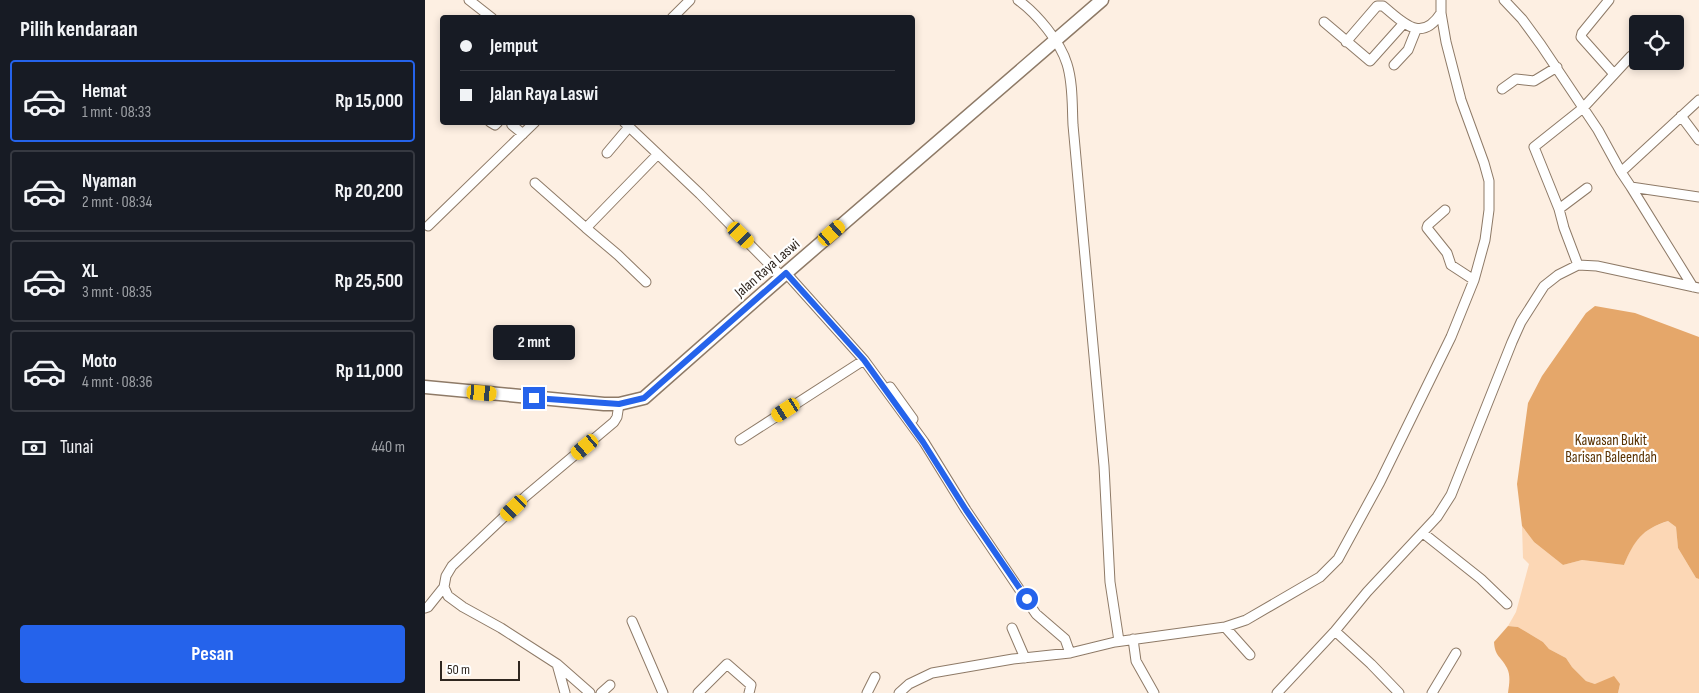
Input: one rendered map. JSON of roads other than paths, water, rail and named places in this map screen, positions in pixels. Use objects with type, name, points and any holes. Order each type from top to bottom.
[{"type":"main road","name":"Jalan Raya Laswi","points":[[425,387],[619,404],[644,398],[1102,0]]},
{"type":"street","points":[[469,0],[488,15]]},
{"type":"street","points":[[675,15],[690,0]]},
{"type":"street","points":[[1018,0],[1042,22],[1064,55],[1068,65],[1104,466],[1110,582],[1119,641]]},
{"type":"street","points":[[899,693],[909,684],[932,673],[1070,652],[1119,641],[1225,627],[1246,620],[1321,577],[1338,558],[1380,482],[1434,374],[1474,280],[1485,240],[1489,210],[1489,181],[1461,100],[1441,13],[1441,0]]},
{"type":"street","points":[[1504,0],[1522,19],[1557,67],[1598,130],[1621,172],[1696,287]]},
{"type":"street","points":[[1609,0],[1582,33],[1581,37],[1614,74]]},
{"type":"street","points":[[1346,42],[1377,6],[1383,6],[1404,23],[1417,30],[1426,28],[1436,22],[1441,13]]},
{"type":"street","points":[[1324,22],[1369,61],[1404,23]]},
{"type":"street","points":[[1394,65],[1408,50],[1417,30]]},
{"type":"street","points":[[1578,265],[1559,208],[1534,147],[1583,108],[1629,58]]},
{"type":"street","points":[[1502,89],[1516,79],[1535,81],[1557,67]]},
{"type":"street","points":[[1621,172],[1699,100]]},
{"type":"street","points":[[1681,116],[1699,140]]},
{"type":"street","points":[[514,125],[523,134]]},
{"type":"street","points":[[427,226],[532,125]]},
{"type":"street","points":[[607,153],[626,125],[786,273],[864,357],[923,442],[1036,614],[1065,639],[1070,652]]},
{"type":"street","points":[[586,228],[658,154]]},
{"type":"street","points":[[535,183],[618,254],[646,282]]},
{"type":"street","points":[[1631,187],[1699,196]]},
{"type":"street","points":[[1559,208],[1587,188]]},
{"type":"street","points":[[1445,210],[1427,228],[1447,253],[1451,265],[1474,280]]},
{"type":"street","points":[[1277,693],[1367,592],[1437,518],[1451,495],[1513,342],[1534,300],[1544,286],[1558,275],[1578,265],[1597,266],[1696,287]]},
{"type":"street","points":[[740,440],[864,357]]},
{"type":"street","points":[[425,608],[428,607],[444,587],[452,566],[526,496],[615,421],[619,404]]},
{"type":"street","points":[[1423,533],[1481,579],[1507,604]]},
{"type":"street","points":[[444,587],[448,596],[463,607],[501,628],[557,664],[590,693]]},
{"type":"street","points":[[632,621],[663,693]]},
{"type":"street","points":[[1225,627],[1250,655]]},
{"type":"street","points":[[1012,628],[1025,658]]},
{"type":"street","points":[[1335,630],[1399,693]]},
{"type":"street","points":[[1133,640],[1136,661],[1154,693]]},
{"type":"street","points":[[1432,693],[1456,653]]},
{"type":"street","points":[[557,664],[565,693]]},
{"type":"street","points":[[698,693],[727,664],[751,686],[749,693]]},
{"type":"street","points":[[867,693],[875,677]]},
{"type":"street","points":[[601,693],[610,685]]},
{"type":"park label","name":"Kawasan Bukit Barisan Baleendah","points":[[1611,448]]}]
